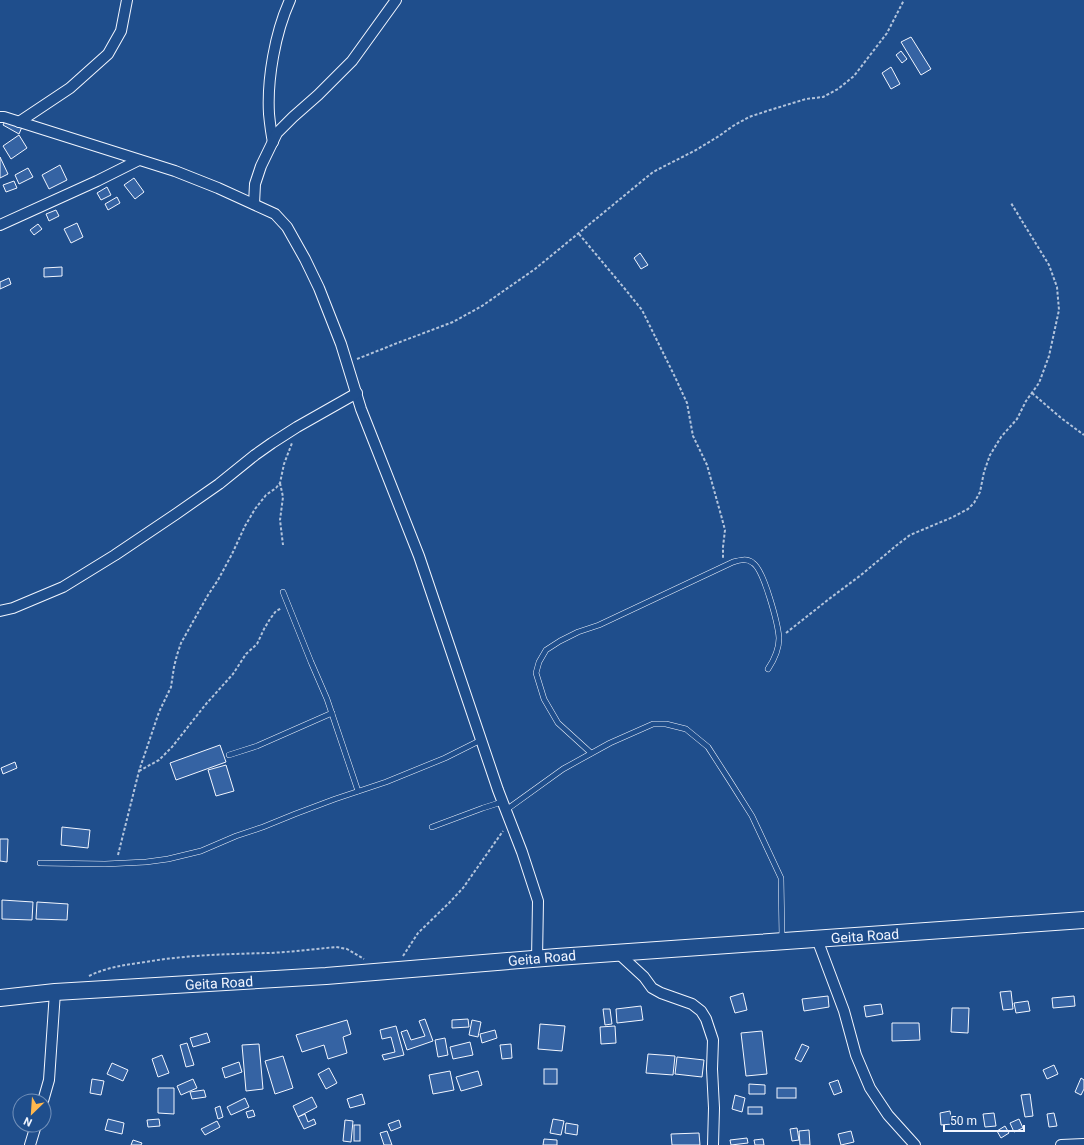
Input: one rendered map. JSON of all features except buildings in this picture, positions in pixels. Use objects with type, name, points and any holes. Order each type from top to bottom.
[{"type":"highway","name":"Geita Road","points":[[0,998],[55,992],[326,976],[618,953],[1084,920]]},
{"type":"street","points":[[19,122],[70,88],[108,54],[121,31],[126,0]]},
{"type":"street","points":[[273,142],[269,114],[270,76],[278,35],[290,0]]},
{"type":"street","points":[[254,204],[255,184],[261,166],[277,134],[352,61],[396,0]]},
{"type":"street","points":[[1,116],[175,171],[275,214],[287,227],[319,288],[341,344],[361,408],[419,556],[481,740],[538,901],[537,959]]},
{"type":"street","points":[[0,225],[91,184],[139,160]]},
{"type":"street","points":[[0,611],[13,608],[63,587],[115,555],[176,514],[219,484],[255,455],[297,427],[356,393]]},
{"type":"street","points":[[817,939],[844,1011],[856,1055],[870,1088],[888,1115],[915,1145]]},
{"type":"street","points":[[618,953],[644,977],[652,988],[661,993],[692,1004],[701,1011],[706,1019],[713,1040],[713,1145]]},
{"type":"street","points":[[45,1093],[49,1080],[55,992]]},
{"type":"street","points":[[30,1145],[34,1133]]},
{"type":"street","points":[[1061,1145],[1084,1144]]},
{"type":"lane","points":[[591,753],[558,723],[544,699],[536,674],[539,662],[546,650],[560,640],[599,625],[724,566],[740,560],[748,560],[754,563],[761,572],[776,619],[779,639],[776,658],[768,669]]},
{"type":"lane","points":[[283,592],[311,662],[328,699],[358,792]]},
{"type":"lane","points":[[229,755],[256,746],[332,713]]},
{"type":"lane","points":[[432,827],[483,808],[504,806],[591,753],[653,724],[666,724],[686,729],[708,747],[752,816],[781,878],[782,942]]},
{"type":"lane","points":[[40,863],[146,862],[168,859],[201,850],[328,801],[386,782],[445,758],[481,740]]},
{"type":"path","points":[[347,363],[453,322],[476,309],[535,269],[653,172],[696,150],[732,126],[749,117],[806,99],[823,97],[838,89],[854,76],[887,33],[904,0]]},
{"type":"path","points":[[779,639],[862,575],[910,535],[968,510],[980,492],[984,472],[990,455],[1001,437],[1017,419],[1026,401],[1039,383],[1049,356],[1059,310],[1058,287],[1049,264],[1011,203]]},
{"type":"path","points":[[579,234],[642,310],[687,403],[693,436],[707,464],[724,523],[725,530],[722,547],[724,566]]},
{"type":"path","points":[[1032,393],[1061,418],[1084,435]]},
{"type":"path","points":[[283,544],[280,520],[283,497],[280,483],[284,464],[297,427]]},
{"type":"path","points":[[116,863],[139,771],[159,712],[171,688],[174,667],[181,643],[218,580],[255,509],[266,495],[280,483]]},
{"type":"path","points":[[139,771],[159,760],[172,747],[206,704],[233,674],[246,654],[257,644],[264,629],[276,611],[288,604]]},
{"type":"path","points":[[400,962],[418,933],[463,888],[510,822]]},
{"type":"path","points":[[86,978],[99,971],[122,965],[168,958],[203,955],[271,953],[336,947],[347,949],[368,961]]}]
